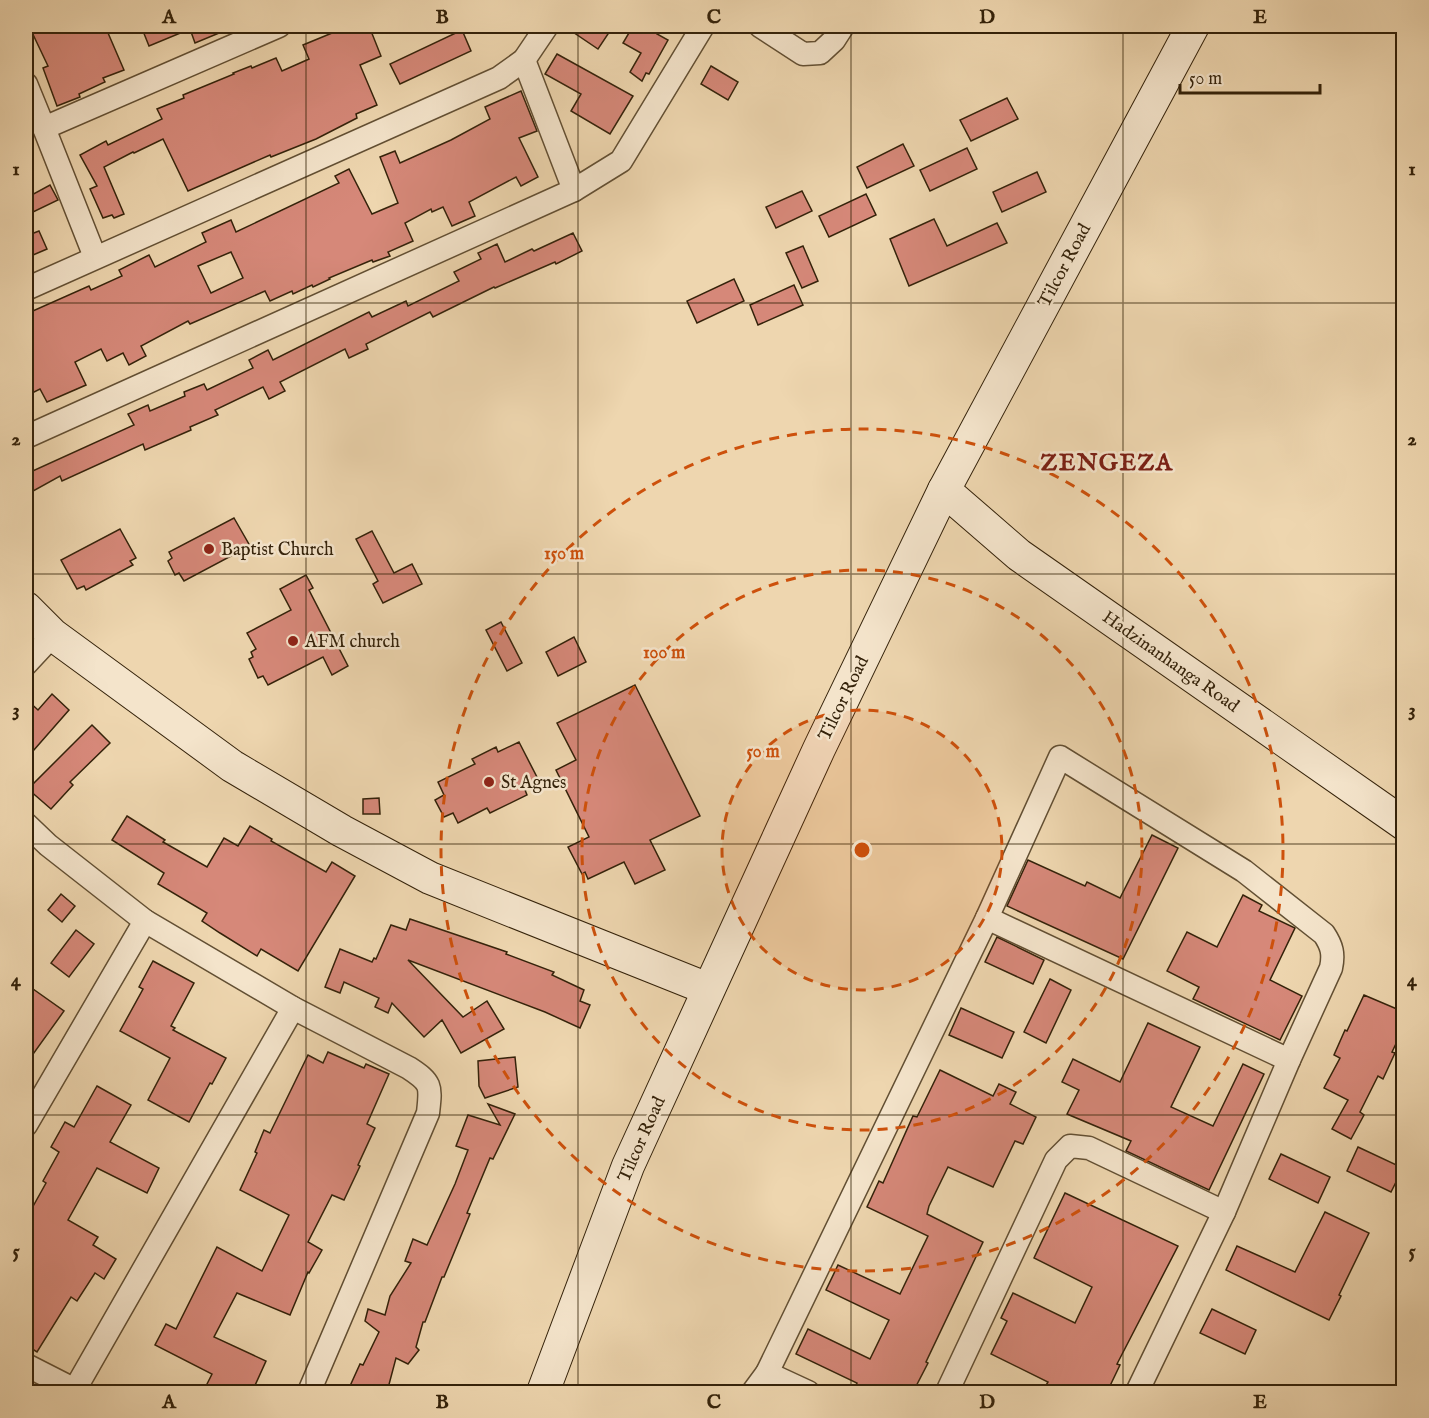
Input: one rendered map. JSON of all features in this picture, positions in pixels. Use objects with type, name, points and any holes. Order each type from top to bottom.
[{"type":"street","points":[[44,128],[279,26]]},
{"type":"street","points":[[26,289],[500,78],[524,60],[547,26]]},
{"type":"street","points":[[26,436],[574,190],[621,161],[703,26]]},
{"type":"street","points":[[760,26],[803,54],[820,53],[834,40],[843,26]]},
{"type":"street","name":"Tilcor Road","points":[[543,1392],[628,1166],[819,749],[944,490],[1192,26]]},
{"type":"street","points":[[524,60],[574,190]]},
{"type":"street","points":[[26,84],[95,257]]},
{"type":"street","name":"Hadzinanhanga Road","points":[[944,490],[1019,555],[1404,824]]},
{"type":"street","points":[[26,608],[53,635],[232,766],[391,857],[430,878],[708,989]]},
{"type":"street","points":[[26,664],[53,635]]},
{"type":"street","points":[[753,1392],[767,1372],[987,918],[1060,757],[1244,870],[1324,934],[1331,945],[1334,956],[1331,968],[1224,1212],[1137,1392]]},
{"type":"street","points":[[26,824],[48,845],[145,921],[293,1008],[409,1068],[425,1079],[430,1092],[428,1113],[309,1392]]},
{"type":"street","points":[[987,918],[1289,1060]]},
{"type":"street","points":[[26,1125],[145,921]]},
{"type":"street","points":[[26,1365],[76,1392],[293,1008]]},
{"type":"street","points":[[947,1392],[1056,1160],[1070,1146],[1089,1148],[1224,1212]]},
{"type":"street","points":[[767,1372],[808,1392]]},
{"type":"building","points":[[29,26],[105,26],[124,70],[103,78],[105,82],[79,94],[80,97],[57,106],[43,68],[48,66]]},
{"type":"building","points":[[141,26],[236,26],[195,43],[190,29],[149,46]]},
{"type":"building","points":[[349,26],[369,26],[381,56],[360,65],[377,105],[356,114],[357,118],[316,139],[271,157],[270,155],[188,191],[163,139],[104,167],[124,214],[114,218],[112,215],[103,218],[90,189],[97,186],[80,155],[106,141],[108,145],[162,119],[157,109],[233,73],[276,58],[282,71],[309,59],[303,45]]},
{"type":"building","points":[[564,26],[596,26],[608,34],[598,49]]},
{"type":"building","points":[[633,26],[662,26],[657,34],[668,40],[649,74],[646,73],[642,81],[630,72],[641,53],[623,43]]},
{"type":"building","points":[[462,30],[471,51],[400,84],[390,64]]},
{"type":"building","points":[[557,54],[633,96],[610,134],[571,111],[581,94],[545,74]]},
{"type":"building","points":[[711,66],[738,82],[728,100],[701,84]]},
{"type":"building","points":[[521,91],[537,131],[519,138],[538,177],[521,186],[516,177],[469,202],[475,216],[452,226],[443,207],[432,212],[431,209],[405,223],[413,241],[388,252],[390,256],[373,262],[372,260],[293,294],[292,291],[270,301],[265,291],[190,324],[188,321],[141,346],[146,356],[129,365],[123,353],[107,361],[101,349],[75,362],[86,385],[47,402],[40,389],[26,396],[26,314],[89,286],[91,290],[122,276],[119,270],[149,255],[155,267],[206,242],[202,233],[231,220],[236,232],[339,183],[335,176],[349,169],[372,214],[398,203],[380,157],[395,151],[400,163],[451,140],[490,119],[485,107]],"holes":[[[231,252],[243,278],[211,293],[198,266]]]},
{"type":"building","points":[[1007,98],[1018,119],[971,141],[960,120]]},
{"type":"building","points":[[903,144],[914,166],[867,188],[857,167]]},
{"type":"building","points":[[967,148],[977,169],[930,191],[920,170]]},
{"type":"building","points":[[1037,172],[1046,192],[1002,212],[993,192]]},
{"type":"building","points":[[50,185],[58,200],[33,212],[26,198]]},
{"type":"building","points":[[802,191],[812,211],[776,228],[766,207]]},
{"type":"building","points":[[866,194],[876,215],[829,237],[819,216]]},
{"type":"building","points":[[934,219],[947,246],[997,223],[1007,243],[909,286],[890,239]]},
{"type":"building","points":[[39,231],[47,249],[26,258],[26,236]]},
{"type":"building","points":[[573,233],[582,251],[556,264],[555,262],[494,287],[433,317],[430,312],[366,344],[368,349],[349,358],[345,349],[280,382],[285,391],[269,399],[263,387],[215,410],[218,415],[190,427],[191,430],[145,450],[143,444],[62,481],[60,476],[26,495],[26,474],[134,425],[128,414],[148,405],[150,411],[185,396],[184,392],[204,384],[207,390],[253,368],[249,360],[268,350],[273,360],[369,312],[372,317],[406,301],[408,306],[459,281],[454,272],[481,259],[478,253],[497,244],[505,262]]},
{"type":"building","points":[[803,246],[818,281],[802,288],[786,253]]},
{"type":"building","points":[[734,279],[744,301],[697,323],[687,301]]},
{"type":"building","points":[[794,285],[803,305],[758,325],[750,305]]},
{"type":"building","name":"Baptist Church","points":[[234,518],[250,546],[184,581],[179,573],[175,575],[168,561],[172,558],[169,552]]},
{"type":"building","points":[[120,529],[136,558],[130,561],[133,565],[86,590],[84,586],[77,589],[61,560]]},
{"type":"building","points":[[372,531],[394,573],[412,564],[422,584],[383,603],[373,584],[378,581],[356,539]]},
{"type":"building","name":"AFM church","points":[[306,575],[313,588],[309,590],[348,666],[332,675],[323,657],[268,685],[263,676],[258,678],[249,659],[253,657],[251,652],[256,649],[247,633],[291,610],[280,589]]},
{"type":"building","points":[[501,622],[522,663],[507,671],[486,630]]},
{"type":"building","points":[[574,637],[586,662],[558,676],[546,652]]},
{"type":"building","points":[[635,685],[700,816],[650,840],[665,870],[635,884],[624,862],[588,879],[585,872],[582,874],[568,847],[589,837],[556,770],[576,760],[557,723]]},
{"type":"building","points":[[52,694],[69,710],[26,759],[26,699],[38,710]]},
{"type":"building","points":[[92,725],[110,743],[70,782],[73,785],[51,809],[28,789]]},
{"type":"building","name":"St Agnes","points":[[519,742],[540,783],[525,790],[527,795],[490,813],[487,808],[458,823],[453,813],[444,817],[435,800],[444,795],[438,782],[475,764],[472,759],[496,747],[498,752]]},
{"type":"building","points":[[379,798],[380,814],[363,814],[363,799]]},
{"type":"building","points":[[127,816],[165,840],[163,842],[207,867],[224,838],[238,846],[250,826],[272,839],[271,841],[326,872],[332,862],[355,876],[298,971],[261,949],[257,956],[202,921],[207,913],[158,884],[164,873],[112,840]]},
{"type":"building","points":[[1152,835],[1178,848],[1123,959],[1007,906],[1028,860],[1085,886],[1087,882],[1120,898]]},
{"type":"building","points":[[61,894],[75,906],[62,922],[48,910]]},
{"type":"building","points":[[1243,895],[1262,905],[1259,911],[1295,928],[1270,980],[1302,996],[1280,1040],[1193,999],[1199,987],[1167,971],[1187,932],[1217,947]]},
{"type":"building","points":[[410,919],[507,952],[506,954],[554,972],[552,975],[584,990],[580,1001],[590,1005],[580,1028],[545,1012],[408,960],[463,1017],[487,1001],[504,1029],[461,1053],[442,1020],[424,1037],[392,1003],[388,1013],[375,1007],[379,998],[344,982],[340,993],[325,987],[340,949],[372,962],[374,958],[376,959],[391,925],[406,930]]},
{"type":"building","points":[[76,930],[94,944],[69,977],[51,963]]},
{"type":"building","points":[[997,937],[1044,960],[1033,984],[985,962]]},
{"type":"building","points":[[153,961],[194,983],[171,1026],[175,1028],[173,1030],[226,1058],[189,1122],[148,1100],[170,1058],[120,1031],[143,989],[139,987]]},
{"type":"building","points":[[1050,979],[1071,990],[1046,1043],[1024,1032]]},
{"type":"building","points":[[26,984],[64,1011],[26,1064]]},
{"type":"building","points":[[1364,995],[1404,1012],[1404,1027],[1383,1079],[1378,1076],[1360,1112],[1364,1115],[1351,1139],[1332,1129],[1348,1100],[1324,1088],[1340,1058],[1334,1055]]},
{"type":"building","points":[[961,1008],[1014,1032],[1002,1058],[949,1035]]},
{"type":"building","points":[[1148,1023],[1200,1047],[1171,1107],[1213,1126],[1243,1064],[1264,1074],[1209,1190],[1126,1151],[1131,1141],[1067,1114],[1079,1090],[1062,1082],[1073,1059],[1120,1082]]},
{"type":"building","points":[[328,1052],[364,1068],[366,1064],[389,1074],[367,1124],[375,1128],[344,1200],[332,1195],[308,1242],[322,1250],[308,1272],[290,1315],[237,1293],[214,1337],[266,1361],[252,1392],[203,1392],[212,1374],[155,1345],[166,1324],[176,1329],[217,1247],[262,1271],[289,1215],[240,1190],[257,1153],[255,1152],[264,1130],[270,1133],[308,1055],[323,1063]]},
{"type":"building","points":[[515,1057],[518,1087],[485,1098],[479,1086],[478,1061]]},
{"type":"building","points":[[940,1070],[993,1096],[999,1084],[1016,1092],[1010,1104],[1036,1117],[1023,1144],[1015,1141],[993,1187],[948,1167],[929,1206],[927,1214],[983,1242],[913,1392],[853,1392],[857,1383],[796,1354],[808,1329],[870,1359],[889,1320],[826,1290],[838,1265],[900,1294],[928,1236],[867,1207],[879,1181],[883,1183],[913,1116],[917,1117]]},
{"type":"building","points":[[97,1086],[131,1105],[110,1142],[159,1168],[147,1193],[97,1168],[68,1220],[98,1237],[93,1245],[116,1259],[104,1279],[95,1273],[77,1301],[71,1297],[37,1352],[26,1345],[26,1219],[46,1183],[43,1181],[59,1152],[51,1147],[65,1122],[74,1127]]},
{"type":"building","points":[[488,1104],[515,1114],[493,1159],[490,1158],[467,1213],[470,1214],[425,1322],[423,1322],[416,1347],[419,1350],[408,1364],[396,1358],[387,1392],[370,1392],[350,1386],[379,1332],[365,1321],[368,1309],[385,1315],[390,1296],[411,1263],[405,1261],[413,1239],[427,1245],[455,1184],[468,1150],[456,1146],[468,1115],[500,1125]]},
{"type":"building","points":[[1358,1147],[1403,1168],[1391,1192],[1347,1171]]},
{"type":"building","points":[[1281,1154],[1330,1177],[1318,1203],[1269,1179]]},
{"type":"building","points":[[1065,1193],[1178,1246],[1117,1364],[1120,1365],[1107,1392],[1042,1392],[1048,1382],[991,1354],[1007,1321],[1001,1318],[1013,1293],[1075,1323],[1092,1287],[1034,1258]]},
{"type":"building","points":[[1325,1212],[1369,1233],[1329,1320],[1226,1270],[1237,1246],[1295,1272]]},
{"type":"building","points":[[1212,1309],[1256,1330],[1245,1354],[1200,1333]]},
{"type":"place","name":"Baptist Church","points":[[209,549]]},
{"type":"place","name":"AFM church","points":[[293,641]]},
{"type":"place","name":"St Agnes","points":[[489,782]]},
{"type":"district","name":"ZENGEZA","points":[[1107,462]]}]
